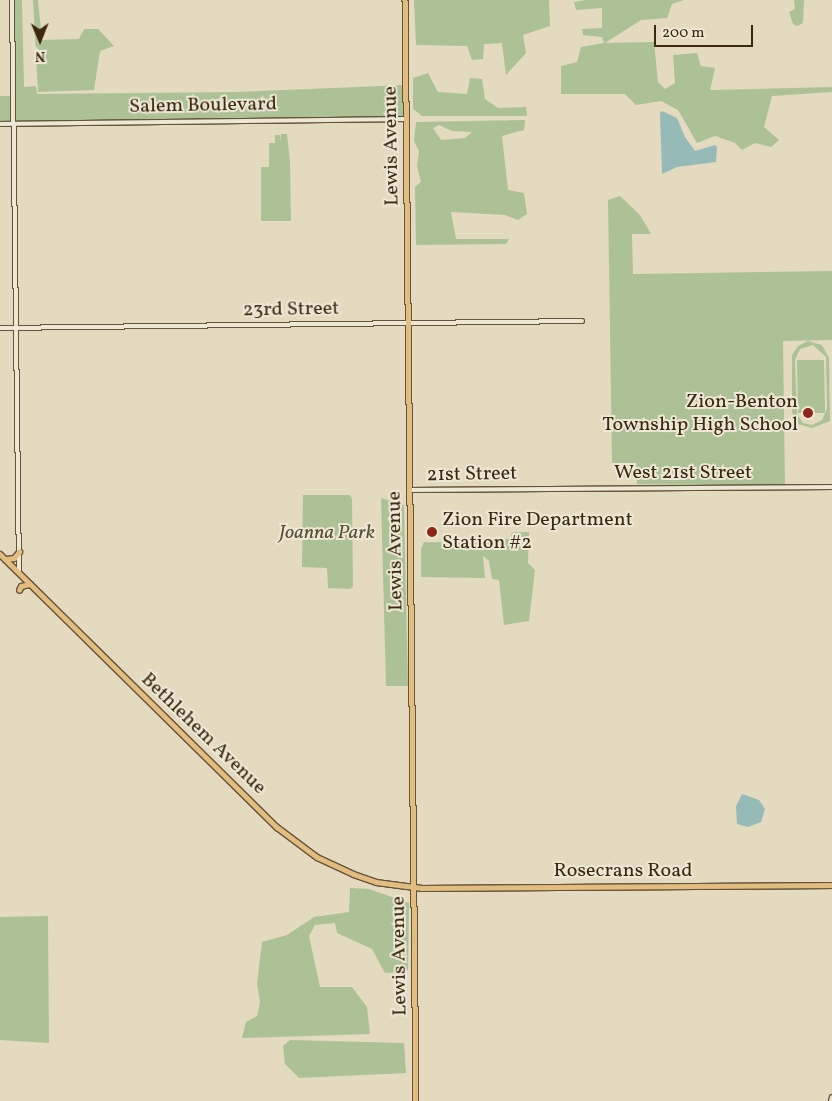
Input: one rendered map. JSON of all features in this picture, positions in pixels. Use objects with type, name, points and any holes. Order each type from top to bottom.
[{"type":"main road","name":"Lewis Avenue","points":[[405,0],[416,1101]]},
{"type":"main road","points":[[5,560],[14,558],[19,552]]},
{"type":"main road","name":"Bethlehem Avenue","points":[[0,554],[293,841],[317,857],[353,874],[414,887]]},
{"type":"main road","points":[[19,590],[21,586],[30,584]]},
{"type":"main road","name":"Rosecrans Road","points":[[414,887],[832,885]]},
{"type":"street","points":[[12,0],[19,573]]},
{"type":"street","name":"Salem Boulevard","points":[[0,124],[406,118]]},
{"type":"street","name":"23rd Street","points":[[0,328],[582,320]]},
{"type":"street","name":"West 21st Street","points":[[534,489],[832,487]]},
{"type":"street","name":"21st Street","points":[[410,490],[534,489]]},
{"type":"street","points":[[831,1101],[832,1097]]},
{"type":"green space","points":[[12,0],[22,0],[24,87],[36,86],[37,94],[236,92],[406,85],[406,119],[0,124],[0,96],[13,96]]},
{"type":"green space","points":[[33,0],[38,0],[42,40],[79,39],[84,29],[98,29],[114,46],[100,51],[94,90],[38,92]]},
{"type":"green space","points":[[414,0],[549,0],[550,26],[523,35],[526,53],[506,75],[502,43],[484,44],[483,59],[472,60],[467,46],[416,45]]},
{"type":"green space","points":[[586,0],[684,0],[672,4],[667,18],[641,20],[605,43],[654,42],[658,82],[665,89],[675,83],[673,55],[697,53],[701,66],[715,68],[710,90],[832,87],[832,92],[772,96],[764,127],[779,140],[771,147],[755,143],[742,150],[735,143],[715,136],[697,143],[678,110],[661,101],[636,105],[625,94],[561,94],[561,66],[577,62],[581,47],[604,43],[602,37],[583,35],[582,29],[602,28],[602,8],[576,10],[574,2]]},
{"type":"green space","points":[[794,0],[804,0],[803,23],[797,26],[793,24],[789,12],[795,9]]},
{"type":"green space","points":[[428,73],[438,92],[467,94],[470,78],[482,79],[485,99],[498,108],[526,107],[527,116],[422,116],[413,109],[413,78]]},
{"type":"green space","points":[[525,120],[524,130],[502,136],[508,190],[524,193],[527,214],[518,220],[505,215],[451,212],[456,239],[509,239],[506,244],[416,245],[415,187],[421,182],[417,166],[419,151],[414,141],[416,122]],"holes":[[[439,125],[452,131],[472,132],[465,138],[441,140],[433,128]]]},
{"type":"green space","points":[[281,134],[287,134],[290,162],[291,221],[261,221],[261,167],[269,167],[269,143],[275,143],[275,135],[280,135],[281,141]]},
{"type":"green space","points":[[620,196],[640,215],[651,234],[632,234],[633,274],[832,271],[832,340],[783,341],[785,487],[637,484],[636,463],[612,463],[608,200]]},
{"type":"green space","points":[[808,341],[822,345],[829,358],[830,421],[812,428],[798,424],[792,412],[792,355],[798,346]],"holes":[[[813,345],[826,357],[827,409],[822,420],[812,425],[803,423],[797,414],[795,360],[800,349]]]},
{"type":"green space","points":[[797,360],[824,360],[825,413],[798,413]]},
{"type":"green space","name":"Joanna Park","points":[[303,495],[350,495],[352,499],[353,587],[350,589],[328,588],[327,568],[302,567]]},
{"type":"green space","points":[[381,498],[404,505],[408,686],[386,686]]},
{"type":"green space","points":[[512,532],[529,532],[528,563],[535,570],[529,621],[504,625],[499,580],[492,579],[489,561],[483,556],[485,578],[421,577],[421,549],[424,542],[492,543],[511,538]]},
{"type":"green space","points":[[350,888],[369,889],[409,903],[408,970],[402,972],[385,973],[372,949],[337,933],[335,923],[315,925],[309,936],[320,987],[352,987],[367,1007],[370,1034],[242,1038],[246,1022],[257,1016],[260,1002],[257,984],[262,942],[287,935],[314,917],[349,912]]},
{"type":"green space","points":[[48,916],[49,1043],[0,1040],[0,917]]},
{"type":"green space","points":[[290,1040],[404,1043],[406,1073],[299,1078],[285,1064],[283,1046]]},
{"type":"water","points":[[662,111],[677,118],[685,137],[695,151],[715,145],[717,147],[716,162],[677,167],[662,174],[660,113]]},
{"type":"water","points":[[742,794],[759,800],[765,809],[761,822],[748,827],[737,824],[736,806]]},
{"type":"water","points":[[638,865],[643,868],[642,875],[617,875],[612,871],[617,866],[627,869]]},
{"type":"place","name":"Zion-Benton Township High School","points":[[808,413]]},
{"type":"place","name":"Zion Fire Department Station #2","points":[[432,532]]}]
